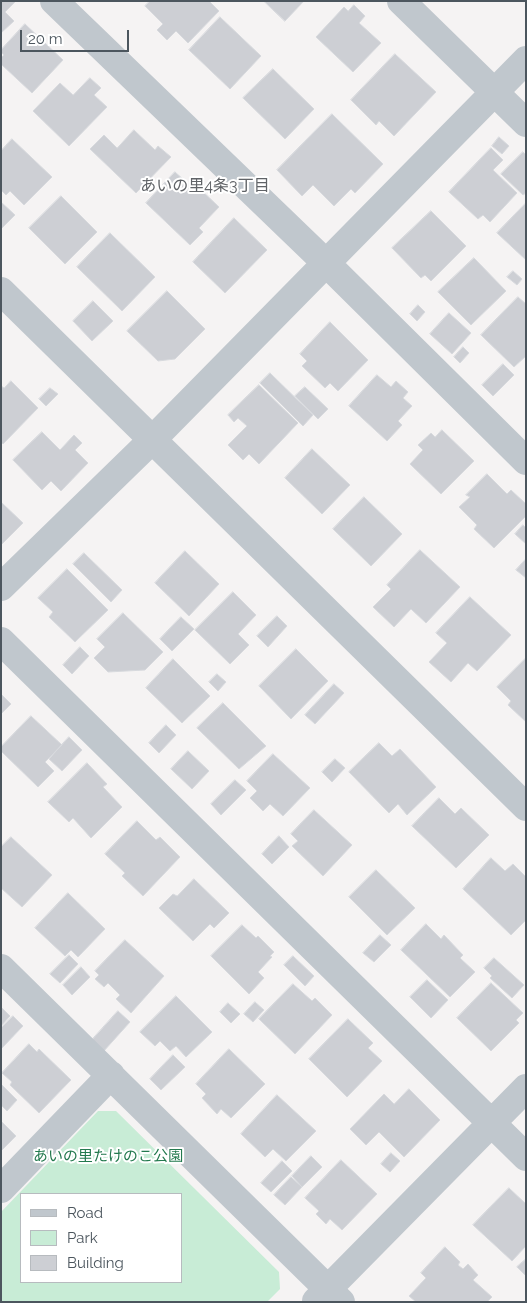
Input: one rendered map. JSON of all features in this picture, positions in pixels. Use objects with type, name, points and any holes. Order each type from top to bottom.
[{"type":"street","points":[[54,1],[326,263],[526,461]]},
{"type":"street","points":[[401,1],[526,123]]},
{"type":"street","points":[[1,587],[152,440],[526,60]]},
{"type":"street","points":[[1,291],[526,807]]},
{"type":"street","points":[[1,641],[526,1157]]},
{"type":"street","points":[[1,968],[111,1075],[328,1297],[526,1088]]},
{"type":"street","points":[[1,1189],[111,1075]]},
{"type":"green space","name":"あいの里たけのこ公園","points":[[98,1111],[116,1111],[279,1272],[280,1289],[267,1302],[1,1302],[1,1212]]},
{"type":"building","points":[[1,1],[16,1],[5,12],[14,21],[1,33]]},
{"type":"building","points":[[150,1],[209,1],[219,11],[188,43],[176,31],[167,40],[157,30],[163,24],[145,6]]},
{"type":"building","points":[[264,1],[304,1],[285,21]]},
{"type":"building","points":[[354,5],[365,16],[359,23],[381,43],[353,72],[316,37],[344,7],[348,11]]},
{"type":"building","points":[[220,17],[261,56],[230,89],[189,50]]},
{"type":"building","points":[[25,24],[63,60],[32,93],[1,64],[1,58],[4,55],[1,50]]},
{"type":"building","points":[[395,54],[436,92],[394,136],[379,121],[376,125],[351,100]]},
{"type":"building","points":[[273,69],[314,109],[285,139],[243,98]]},
{"type":"building","points":[[90,78],[101,88],[94,95],[107,107],[69,146],[33,111],[60,83],[73,95]]},
{"type":"building","points":[[332,114],[383,164],[355,193],[351,189],[334,206],[313,185],[302,196],[277,170]]},
{"type":"building","points":[[134,130],[155,150],[158,146],[171,157],[136,193],[90,149],[104,135],[117,148]]},
{"type":"building","points":[[499,137],[509,146],[502,154],[492,146]]},
{"type":"building","points":[[12,139],[52,177],[24,205],[10,191],[6,195],[1,190],[1,151]]},
{"type":"building","points":[[491,148],[503,160],[493,170],[517,193],[490,222],[483,215],[478,219],[449,192]]},
{"type":"building","points":[[523,152],[526,155],[526,193],[523,195],[501,174]]},
{"type":"building","points":[[175,172],[194,189],[197,186],[219,207],[199,228],[203,232],[190,245],[146,203]]},
{"type":"building","points":[[61,196],[97,232],[65,264],[29,228]]},
{"type":"building","points":[[1,202],[15,215],[1,229]]},
{"type":"building","points":[[526,203],[526,260],[497,233]]},
{"type":"building","points":[[431,211],[466,246],[431,281],[425,275],[421,278],[392,248]]},
{"type":"building","points":[[234,218],[267,250],[225,293],[193,262]]},
{"type":"building","points":[[110,233],[155,277],[122,311],[77,267]]},
{"type":"building","points":[[474,258],[506,291],[471,325],[438,292]]},
{"type":"building","points":[[513,271],[522,279],[517,285],[507,277]]},
{"type":"building","points":[[167,291],[205,329],[175,359],[158,361],[127,331]]},
{"type":"building","points":[[518,297],[526,304],[526,356],[514,367],[481,335]]},
{"type":"building","points":[[93,301],[113,321],[92,341],[73,321]]},
{"type":"building","points":[[418,305],[425,312],[417,321],[410,314]]},
{"type":"building","points":[[449,313],[471,333],[452,354],[430,334]]},
{"type":"building","points":[[330,322],[368,360],[338,391],[330,383],[325,388],[302,366],[307,361],[300,354]]},
{"type":"building","points":[[463,347],[469,353],[460,363],[454,357]]},
{"type":"building","points":[[503,364],[514,375],[493,396],[482,385]]},
{"type":"building","points":[[270,373],[313,415],[303,426],[260,383]]},
{"type":"building","points":[[377,375],[391,387],[396,381],[408,392],[403,398],[412,406],[398,421],[402,425],[387,441],[349,406]]},
{"type":"building","points":[[11,381],[38,408],[3,444],[1,442],[1,386],[4,388]]},
{"type":"building","points":[[259,385],[298,423],[259,464],[249,454],[243,460],[228,445],[247,426],[238,418],[234,422],[228,415]]},
{"type":"building","points":[[305,387],[328,409],[318,419],[295,396]]},
{"type":"building","points":[[50,388],[58,394],[46,406],[39,399]]},
{"type":"building","points":[[442,430],[474,461],[441,494],[410,464],[423,450],[418,445],[431,433],[435,437]]},
{"type":"building","points":[[42,432],[60,450],[74,435],[82,443],[75,450],[88,463],[61,491],[51,481],[42,490],[13,460]]},
{"type":"building","points":[[312,449],[350,485],[322,514],[285,478]]},
{"type":"building","points":[[487,474],[507,494],[511,490],[526,504],[526,516],[494,548],[474,529],[477,525],[459,507],[470,497],[466,495]]},
{"type":"building","points":[[364,497],[402,534],[371,566],[333,529]]},
{"type":"building","points":[[1,502],[23,523],[1,545]]},
{"type":"building","points":[[523,525],[526,528],[526,544],[515,534]]},
{"type":"building","points":[[420,550],[460,587],[426,623],[411,609],[394,627],[373,607],[391,589],[387,585]]},
{"type":"building","points":[[185,551],[219,584],[189,616],[155,583]]},
{"type":"building","points":[[84,553],[122,590],[111,602],[73,564]]},
{"type":"building","points":[[526,559],[526,578],[516,570]]},
{"type":"building","points":[[67,569],[108,610],[75,642],[49,617],[53,612],[38,598]]},
{"type":"building","points":[[233,592],[256,615],[238,634],[249,645],[230,664],[195,630]]},
{"type":"building","points":[[470,597],[511,635],[477,671],[468,663],[451,682],[429,662],[447,643],[436,633]]},
{"type":"building","points":[[123,613],[163,652],[145,670],[108,672],[94,658],[105,647],[97,639]]},
{"type":"building","points":[[277,616],[287,626],[268,647],[257,636]]},
{"type":"building","points":[[181,617],[194,629],[172,651],[160,639]]},
{"type":"building","points":[[80,647],[89,656],[72,674],[63,665]]},
{"type":"building","points":[[296,649],[328,681],[291,719],[259,686]]},
{"type":"building","points":[[526,658],[526,722],[508,705],[511,701],[497,687]]},
{"type":"building","points":[[173,659],[210,696],[182,723],[146,688]]},
{"type":"building","points":[[217,674],[226,682],[218,691],[209,682]]},
{"type":"building","points":[[334,684],[344,693],[315,724],[305,715]]},
{"type":"building","points":[[1,694],[11,704],[1,714]]},
{"type":"building","points":[[223,703],[266,746],[239,769],[197,728]]},
{"type":"building","points":[[31,716],[62,745],[45,762],[54,771],[38,787],[1,751],[1,747]]},
{"type":"building","points":[[166,725],[176,735],[159,753],[149,743]]},
{"type":"building","points":[[69,737],[82,750],[62,771],[49,759]]},
{"type":"building","points":[[379,743],[392,756],[400,749],[436,787],[407,815],[398,804],[389,813],[349,772]]},
{"type":"building","points":[[188,751],[209,771],[192,789],[171,769]]},
{"type":"building","points":[[273,754],[310,788],[283,816],[270,804],[263,811],[250,798],[257,791],[247,781]]},
{"type":"building","points":[[335,759],[345,768],[332,782],[322,772]]},
{"type":"building","points":[[87,763],[107,784],[103,787],[122,807],[91,838],[73,818],[69,822],[48,802]]},
{"type":"building","points":[[235,780],[246,790],[221,815],[211,804]]},
{"type":"building","points":[[439,798],[455,814],[461,808],[489,835],[456,868],[412,826]]},
{"type":"building","points":[[314,810],[352,845],[323,876],[292,846],[298,841],[291,834]]},
{"type":"building","points":[[137,821],[156,840],[160,837],[180,857],[143,896],[122,876],[125,873],[105,854]]},
{"type":"building","points":[[279,836],[289,847],[272,864],[262,854]]},
{"type":"building","points":[[11,837],[52,875],[22,907],[1,888],[1,847]]},
{"type":"building","points":[[491,858],[505,871],[513,864],[526,877],[526,920],[511,935],[463,889]]},
{"type":"building","points":[[376,870],[415,908],[387,935],[349,897]]},
{"type":"building","points":[[194,879],[229,913],[214,928],[210,924],[193,941],[159,908],[173,894],[177,896]]},
{"type":"building","points":[[68,893],[105,929],[78,957],[71,950],[65,956],[35,928]]},
{"type":"building","points":[[426,924],[441,939],[444,935],[463,955],[460,958],[475,972],[450,997],[401,950]]},
{"type":"building","points":[[242,925],[256,938],[258,936],[274,952],[270,956],[272,957],[258,972],[264,978],[249,994],[211,956]]},
{"type":"building","points":[[380,935],[391,945],[374,962],[363,953]]},
{"type":"building","points":[[125,940],[164,976],[131,1013],[116,999],[120,995],[108,983],[104,987],[95,979],[99,975],[95,971]]},
{"type":"building","points":[[69,955],[78,964],[60,983],[50,974]]},
{"type":"building","points":[[293,956],[314,976],[305,986],[284,965]]},
{"type":"building","points":[[494,958],[524,985],[512,998],[490,978],[492,976],[484,968]]},
{"type":"building","points":[[81,967],[90,977],[72,995],[63,985]]},
{"type":"building","points":[[427,980],[448,1000],[431,1018],[410,997]]},
{"type":"building","points":[[491,983],[523,1013],[516,1020],[519,1023],[491,1051],[457,1018]]},
{"type":"building","points":[[293,984],[312,1001],[315,998],[332,1015],[295,1054],[259,1019]]},
{"type":"building","points":[[176,996],[212,1032],[186,1057],[176,1046],[170,1051],[160,1041],[155,1046],[140,1032]]},
{"type":"building","points":[[255,1002],[264,1010],[253,1022],[244,1014]]},
{"type":"building","points":[[228,1003],[240,1014],[231,1023],[220,1012]]},
{"type":"building","points":[[1,1007],[10,1016],[1,1026]]},
{"type":"building","points":[[118,1011],[130,1022],[103,1052],[91,1041]]},
{"type":"building","points":[[13,1016],[23,1026],[2,1048],[1,1028]]},
{"type":"building","points":[[348,1019],[373,1043],[368,1048],[382,1061],[347,1097],[309,1059]]},
{"type":"building","points":[[29,1044],[37,1052],[39,1049],[71,1080],[39,1113],[10,1085],[12,1082],[2,1073]]},
{"type":"building","points":[[229,1049],[265,1084],[231,1118],[221,1109],[217,1114],[202,1098],[206,1094],[196,1084]]},
{"type":"building","points":[[173,1055],[185,1067],[161,1090],[150,1079]]},
{"type":"building","points":[[1,1084],[17,1100],[7,1111],[1,1105]]},
{"type":"building","points":[[409,1089],[440,1120],[404,1157],[379,1132],[366,1145],[350,1129],[384,1094],[394,1104]]},
{"type":"building","points":[[277,1095],[316,1131],[286,1161],[273,1149],[265,1157],[241,1134]]},
{"type":"building","points":[[1,1121],[16,1136],[1,1151]]},
{"type":"building","points":[[391,1153],[400,1161],[390,1172],[381,1164]]},
{"type":"building","points":[[311,1156],[322,1167],[302,1187],[292,1176]]},
{"type":"building","points":[[341,1160],[377,1194],[342,1230],[330,1219],[326,1224],[316,1214],[319,1211],[305,1198]]},
{"type":"building","points":[[282,1161],[292,1171],[271,1192],[261,1183]]},
{"type":"building","points":[[291,1177],[302,1187],[285,1205],[274,1195]]},
{"type":"building","points":[[509,1188],[526,1204],[526,1246],[512,1261],[473,1225]]},
{"type":"building","points":[[445,1247],[460,1262],[458,1265],[463,1269],[468,1264],[478,1275],[473,1280],[492,1297],[487,1302],[416,1302],[409,1296],[426,1278],[421,1273]]},
{"type":"building","points":[[526,1259],[526,1276],[517,1267]]},
{"type":"district","name":"あいの里4条3丁目","points":[[205,186]]}]
